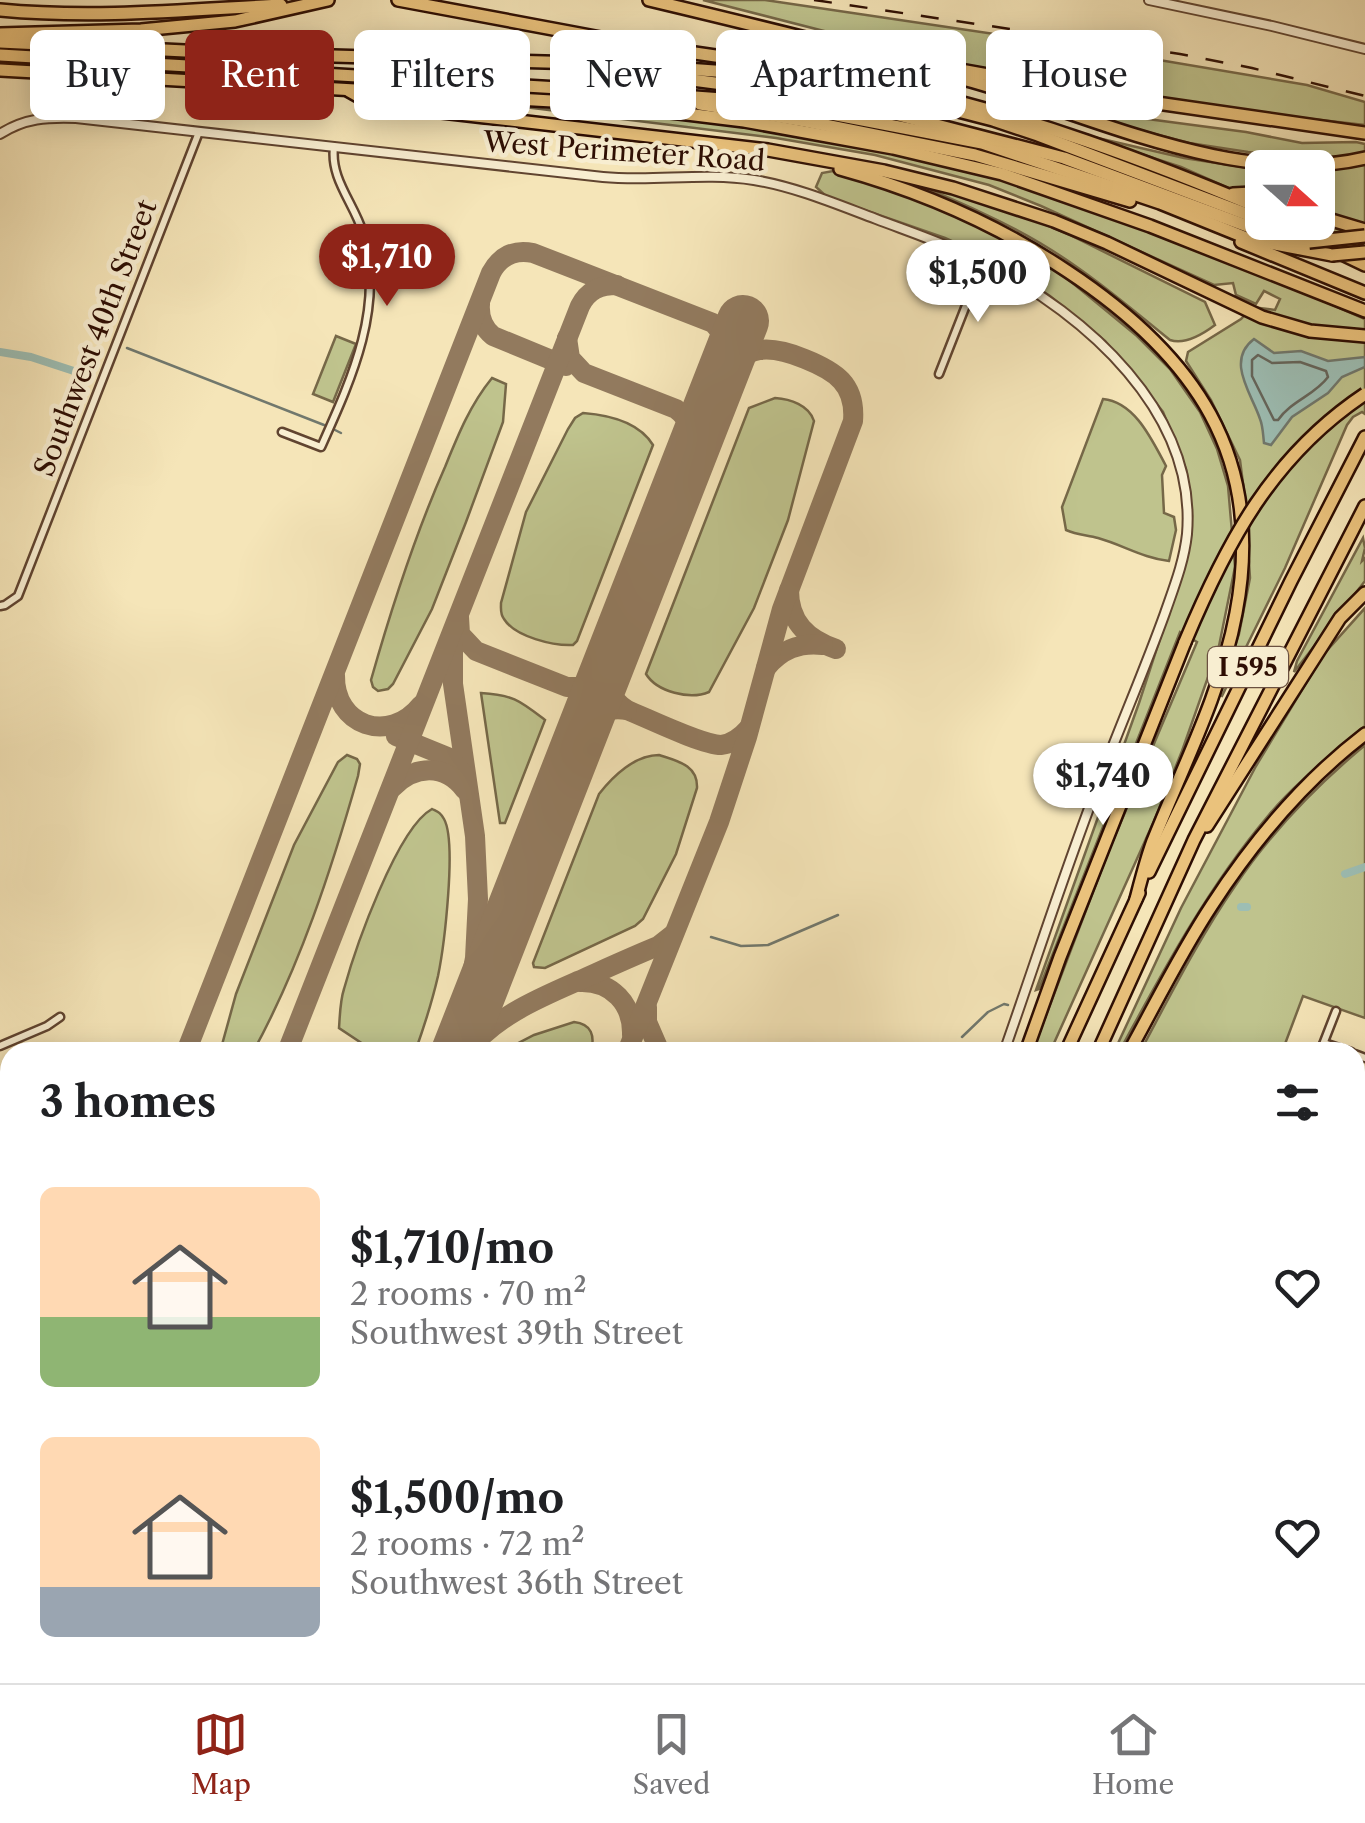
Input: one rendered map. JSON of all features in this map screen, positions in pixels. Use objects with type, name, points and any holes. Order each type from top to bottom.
[{"type":"highway","points":[[0,37],[219,23],[328,0]]},
{"type":"highway","points":[[398,0],[716,56]]},
{"type":"highway","points":[[649,0],[774,30]]},
{"type":"highway","points":[[0,10],[129,14],[310,3]]},
{"type":"highway","points":[[0,37],[226,54],[550,62]]},
{"type":"highway","points":[[0,37],[235,48],[638,58],[716,65]]},
{"type":"highway","points":[[0,55],[550,87]]},
{"type":"highway","points":[[0,70],[605,104],[779,127],[1002,174],[1072,197],[1365,311]]},
{"type":"highway","points":[[696,70],[896,95],[993,120],[1245,213]]},
{"type":"highway","points":[[966,71],[1365,133]]},
{"type":"highway","points":[[696,80],[879,110],[1064,158],[1250,226],[1309,242],[1365,233]]},
{"type":"highway","points":[[966,81],[1202,154],[1295,165],[1365,158]]},
{"type":"highway","points":[[346,88],[372,104],[768,150],[884,171],[1023,210],[1106,244],[1242,310],[1295,328],[1365,336]]},
{"type":"highway","points":[[696,97],[826,112],[982,142],[1249,239],[1332,255],[1365,253]]},
{"type":"highway","points":[[696,103],[975,155],[1159,209],[1365,293]]},
{"type":"highway","points":[[966,105],[1112,151],[1245,202]]},
{"type":"highway","points":[[768,150],[908,191],[975,219],[1052,260],[1153,338],[1186,376],[1215,424],[1234,474],[1243,526],[1237,610],[1207,710],[1152,842],[1136,899]]},
{"type":"highway","points":[[1228,195],[1245,194]]},
{"type":"highway","points":[[1335,222],[1365,233]]},
{"type":"highway","points":[[1308,240],[1365,265]]},
{"type":"highway","points":[[1335,240],[1365,253]]},
{"type":"highway","points":[[1030,1042],[1184,642],[1230,543],[1261,494],[1308,438],[1365,394]]},
{"type":"highway","name":"I 595","points":[[1071,1042],[1136,899],[1365,436]]},
{"type":"highway","name":"I 595","points":[[1103,1042],[1194,840],[1365,506]]},
{"type":"highway","points":[[1194,840],[1211,821],[1340,618],[1365,593]]},
{"type":"highway","points":[[1136,1042],[1212,905],[1250,852],[1321,772],[1365,734]]},
{"type":"street","points":[[1149,0],[1365,49]]},
{"type":"street","name":"West Perimeter Road","points":[[0,134],[20,123],[51,117],[617,179],[702,176],[757,180],[804,193],[983,262],[1041,296],[1093,338],[1143,393],[1172,438],[1184,482],[1186,534],[1172,592],[1105,766],[1008,1042]]},
{"type":"street","name":"Southwest 40th Street","points":[[0,606],[18,596],[199,132]]},
{"type":"street","points":[[282,432],[321,447],[360,350],[370,300],[364,238],[336,176],[334,147]]},
{"type":"street","points":[[939,374],[983,262]]},
{"type":"street","points":[[1324,1042],[1336,1011]]},
{"type":"street","points":[[9,1042],[60,1016]]},
{"type":"green space","points":[[703,0],[765,0],[986,33],[986,72],[966,67],[966,30],[820,30]]},
{"type":"green space","points":[[1163,61],[1307,85],[1365,102],[1365,125],[1163,102]]},
{"type":"green space","points":[[530,104],[550,104],[550,110],[530,108]]},
{"type":"green space","points":[[696,118],[738,122],[902,151],[1017,181],[1223,257],[1365,319],[1365,414],[1353,417],[1347,425],[1285,568],[1222,696],[1219,695],[1239,634],[1250,578],[1245,499],[1240,460],[1211,400],[1186,361],[1188,352],[1241,319],[1252,307],[1275,310],[1280,299],[1264,291],[1256,304],[1236,295],[1233,283],[1214,285],[989,185],[875,155],[629,120]]},
{"type":"green space","points":[[1102,120],[1155,120],[1302,143],[1365,144],[1365,248],[1335,235],[1335,150],[1245,152],[1189,143]]},
{"type":"green space","points":[[1076,133],[1245,167],[1245,195],[1181,167]]},
{"type":"green space","points":[[833,171],[913,197],[980,227],[1058,271],[1137,336],[1170,369],[1200,412],[1228,486],[1235,567],[1219,646],[1154,821],[1055,1042],[1036,1042],[1109,850],[1197,642],[1180,632],[1036,990],[1188,553],[1192,516],[1186,469],[1163,412],[1105,341],[1050,296],[991,259],[945,238],[827,197],[816,187],[822,173]]},
{"type":"green space","points":[[900,177],[1003,207],[1068,234],[1205,302],[1215,325],[1188,340],[1170,340],[1091,277],[1040,243]]},
{"type":"green space","points":[[336,336],[356,344],[333,402],[313,394]]},
{"type":"green space","points":[[492,378],[506,384],[503,422],[432,609],[393,684],[378,691],[371,680],[414,546],[460,432]]},
{"type":"green space","points":[[775,398],[798,404],[814,421],[788,520],[754,608],[709,692],[674,693],[658,686],[646,674],[749,408]]},
{"type":"green space","points":[[1103,399],[1133,415],[1166,466],[1162,475],[1164,513],[1174,517],[1176,530],[1169,561],[1066,530],[1062,507]]},
{"type":"green space","points":[[583,413],[622,421],[640,431],[653,445],[577,641],[565,645],[517,631],[503,617],[501,603],[526,512],[568,429]]},
{"type":"green space","points":[[1363,538],[1365,581],[1294,672],[1297,661]]},
{"type":"green space","points":[[1365,608],[1365,726],[1290,792],[1246,843],[1187,930],[1124,1042],[1119,1042],[1181,908],[1256,766],[1323,655]]},
{"type":"green space","points":[[481,693],[516,700],[545,720],[505,823],[500,823]]},
{"type":"green space","points":[[1365,745],[1365,1018],[1303,996],[1286,1042],[1145,1042],[1197,947],[1249,866],[1329,777]]},
{"type":"green space","points":[[347,755],[357,759],[358,776],[300,952],[258,1042],[223,1042],[236,994],[294,845],[338,762]]},
{"type":"green space","points":[[659,755],[690,769],[697,788],[676,854],[643,919],[545,968],[534,967],[599,794],[633,763]]},
{"type":"green space","points":[[432,809],[440,814],[448,831],[449,849],[446,920],[428,1014],[418,1042],[360,1042],[339,1028],[343,994],[367,919],[392,864],[419,821]]},
{"type":"green space","points":[[574,1022],[585,1025],[593,1041],[520,1042]]},
{"type":"water","points":[[1254,339],[1274,353],[1301,351],[1328,361],[1365,357],[1365,367],[1342,377],[1328,393],[1292,417],[1271,445],[1264,443],[1261,422],[1241,367],[1246,348]]},
{"type":"waterway","points":[[127,348],[324,425]]},
{"type":"waterway","points":[[0,352],[31,357],[83,374]]},
{"type":"waterway","points":[[335,430],[341,433]]},
{"type":"waterway","points":[[1345,874],[1365,867]]},
{"type":"waterway","points":[[1241,907],[1247,907]]},
{"type":"waterway","points":[[711,937],[741,946],[768,945],[838,915]]},
{"type":"waterway","points":[[962,1037],[988,1012],[1008,1005]]},
{"type":"taxiway","points":[[190,1042],[495,267],[514,253],[533,253],[713,323],[726,347],[716,390]]},
{"type":"taxiway","points":[[291,1042],[580,306],[595,290],[617,285]]},
{"type":"taxiway","points":[[480,304],[482,322],[493,336],[566,366]]},
{"type":"taxiway","points":[[567,338],[570,358],[584,373],[676,409],[686,418],[691,429],[691,454]]},
{"type":"taxiway","points":[[631,1042],[719,822],[782,609],[853,421],[851,397],[841,381],[826,369],[793,354],[770,350],[749,353],[723,378]]},
{"type":"taxiway","points":[[789,590],[792,611],[802,628],[836,649]]},
{"type":"taxiway","points":[[459,617],[460,634],[476,651],[567,687],[584,687],[595,681],[612,655]]},
{"type":"taxiway","points":[[766,668],[791,649],[823,645]]},
{"type":"taxiway","points":[[453,646],[453,684],[475,836],[478,899],[475,958],[459,1042]]},
{"type":"taxiway","points":[[611,661],[610,689],[615,700],[627,710],[712,744],[729,743],[749,728]]},
{"type":"taxiway","points":[[335,675],[344,707],[366,724],[394,724],[421,705]]},
{"type":"taxiway","points":[[582,733],[600,714],[627,710]]},
{"type":"taxiway","points":[[396,736],[450,758],[464,775]]},
{"type":"taxiway","points":[[392,788],[410,775],[429,770],[448,775],[465,790]]},
{"type":"taxiway","points":[[475,1042],[518,1010],[658,946],[672,935]]},
{"type":"taxiway","points":[[580,982],[602,986],[618,996],[629,1014],[632,1035]]},
{"type":"taxiway","points":[[647,1007],[647,1022],[656,1042]]},
{"type":"runway","points":[[461,1042],[743,321]]},
{"type":"railway","points":[[814,0],[1180,54],[1365,96]]}]
